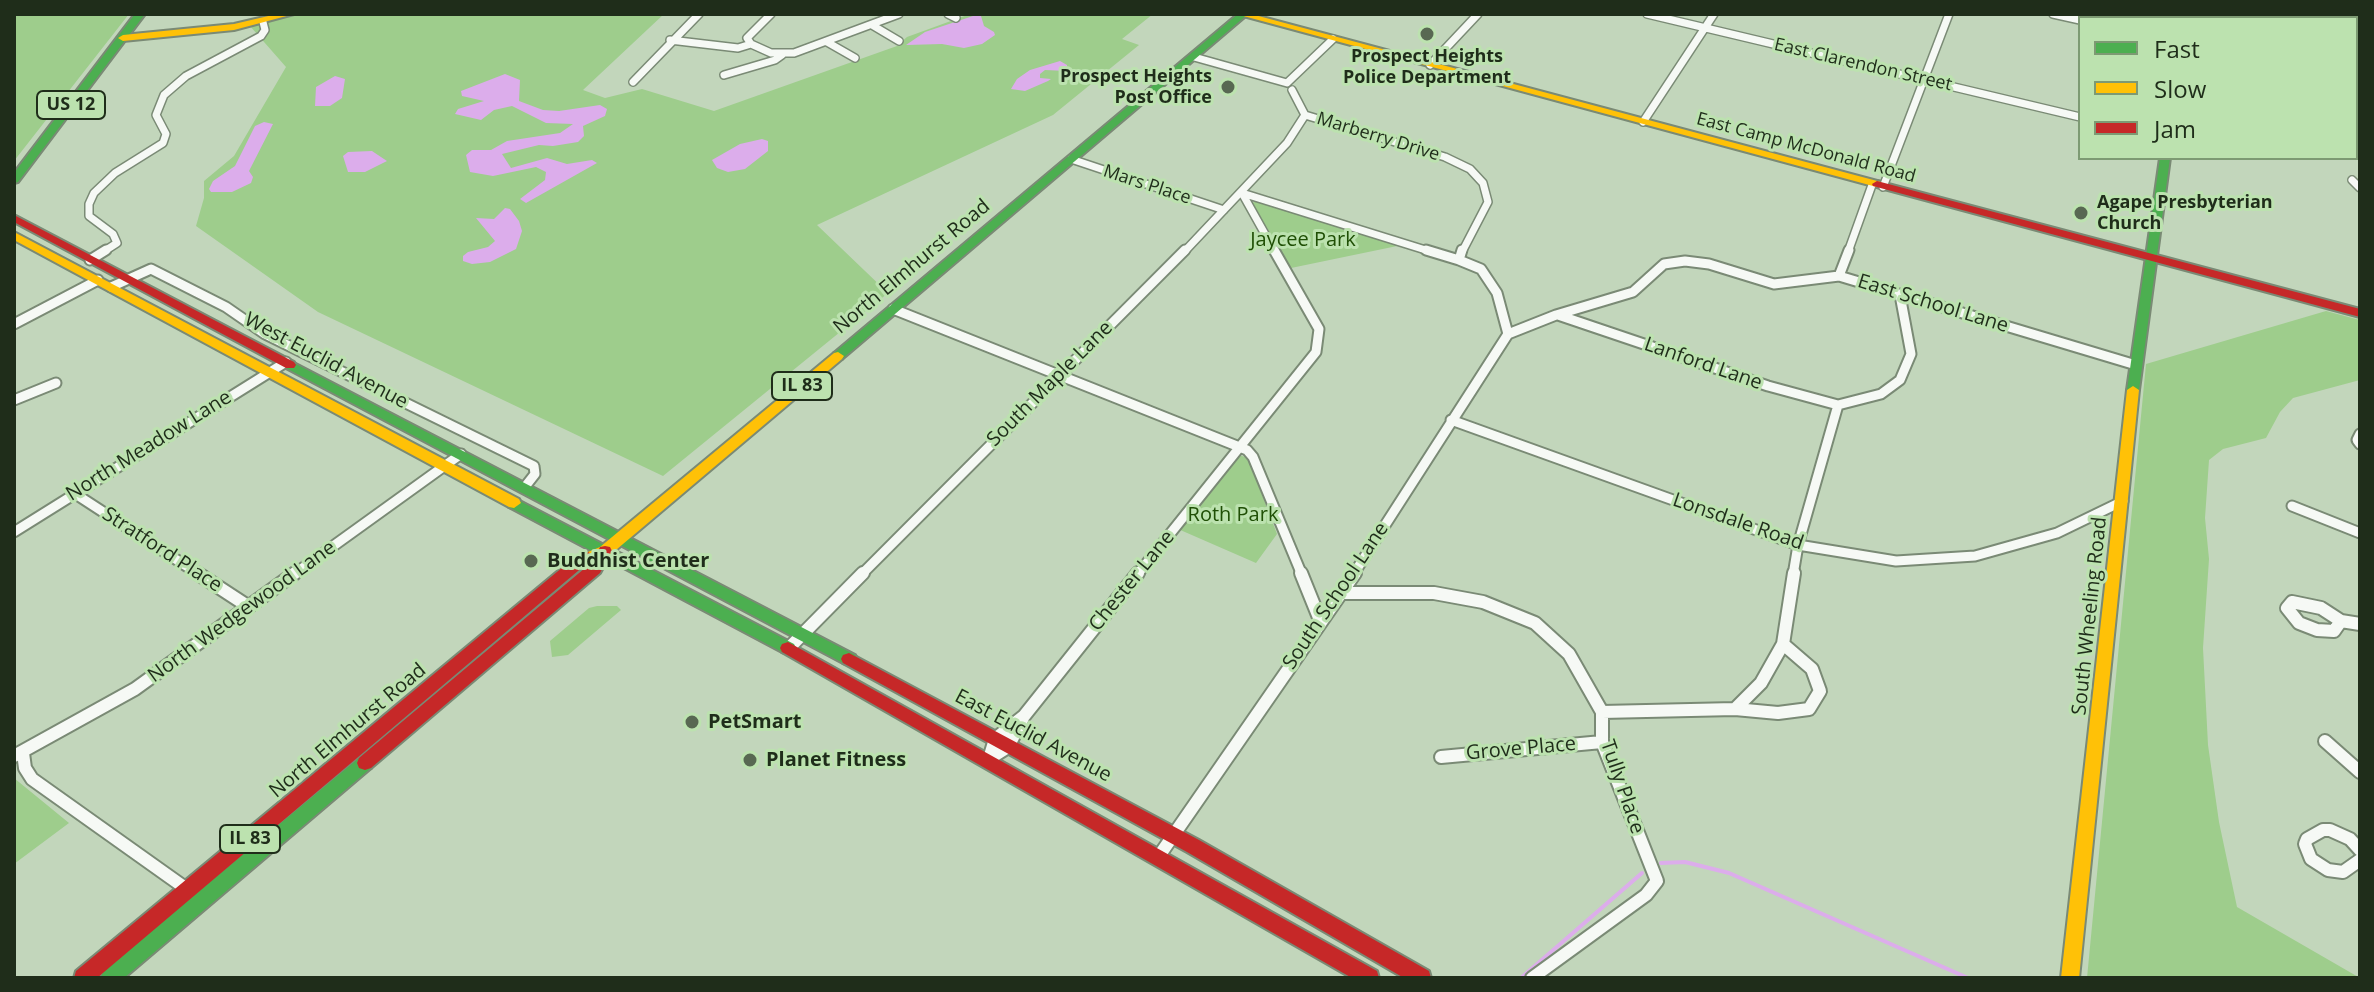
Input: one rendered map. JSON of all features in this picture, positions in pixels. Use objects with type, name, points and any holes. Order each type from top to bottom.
[{"type":"main road","name":"US 12","points":[[15,179],[140,14]]},
{"type":"main road","points":[[123,38],[263,22],[289,14]]},
{"type":"main road","name":"East Camp McDonald Road","points":[[1242,14],[2360,313]]},
{"type":"main road","name":"North Elmhurst Road","points":[[83,978],[580,561],[605,551],[1242,14]]},
{"type":"main road","name":"South Wheeling Road","points":[[2070,978],[2136,365],[2165,160]]},
{"type":"main road","name":"West Euclid Avenue","points":[[14,218],[619,539]]},
{"type":"main road","name":"West Euclid Avenue","points":[[14,235],[605,551]]},
{"type":"main road","name":"East Euclid Avenue","points":[[619,539],[804,634],[1173,835],[1422,978]]},
{"type":"main road","name":"North Elmhurst Road","points":[[110,978],[595,569],[605,551]]},
{"type":"main road","name":"East Euclid Avenue","points":[[605,551],[989,759],[1370,978]]},
{"type":"street","points":[[633,82],[670,40],[699,14]]},
{"type":"street","points":[[757,14],[770,15]]},
{"type":"street","points":[[770,15],[747,38],[763,51],[782,54],[827,42],[899,14]]},
{"type":"street","points":[[1430,65],[1478,14]]},
{"type":"street","name":"East Clarendon Street","points":[[1647,14],[2078,117]]},
{"type":"street","points":[[1643,122],[1714,14]]},
{"type":"street","points":[[1839,276],[1924,80],[1949,14]]},
{"type":"street","points":[[2053,14],[2078,20]]},
{"type":"street","points":[[90,260],[117,243],[113,234],[89,216],[89,204],[94,193],[115,173],[163,143],[166,134],[156,115],[164,95],[186,76],[261,36],[265,30],[263,22]]},
{"type":"street","points":[[872,25],[899,41]]},
{"type":"street","points":[[1194,57],[1290,86],[1333,39]]},
{"type":"street","points":[[670,40],[738,48],[751,44]]},
{"type":"street","points":[[827,42],[855,58]]},
{"type":"street","points":[[724,75],[775,60],[782,54]]},
{"type":"street","name":"Marberry Drive","points":[[1290,86],[1305,115],[1445,157],[1470,169],[1483,183],[1488,202],[1466,239],[1459,260]]},
{"type":"street","name":"South Maple Lane","points":[[789,648],[1242,193],[1287,143],[1305,115]]},
{"type":"street","name":"Mars Place","points":[[1071,159],[1224,210]]},
{"type":"street","points":[[2352,180],[2360,188]]},
{"type":"street","points":[[1242,193],[1481,269],[1497,293],[1508,334]]},
{"type":"street","name":"Chester Lane","points":[[989,759],[1316,352],[1319,329],[1242,193]]},
{"type":"street","name":"East School Lane","points":[[1508,334],[1556,315],[1633,292],[1664,264],[1685,261],[1709,264],[1774,284],[1839,276],[2136,365]]},
{"type":"street","points":[[14,324],[105,284],[151,269],[226,307],[279,342],[534,466],[535,474],[524,488]]},
{"type":"street","name":"Lanford Lane","points":[[1556,315],[1768,386],[1838,405],[1881,394],[1900,380],[1911,354],[1900,295]]},
{"type":"street","points":[[893,309],[1239,446],[1253,457],[1320,620]]},
{"type":"street","name":"South School Lane","points":[[1159,856],[1320,620],[1342,593],[1508,334]]},
{"type":"street","name":"North Meadow Lane","points":[[14,532],[286,362]]},
{"type":"street","points":[[14,400],[56,383]]},
{"type":"street","points":[[1735,709],[1761,683],[1783,644],[1798,545],[1838,405]]},
{"type":"street","name":"Lonsdale Road","points":[[1451,420],[1798,545],[1896,561],[1975,556],[2057,533],[2123,501]]},
{"type":"street","points":[[2360,434],[2357,440],[2360,444]]},
{"type":"street","name":"North Wedgewood Lane","points":[[18,754],[135,689],[461,454]]},
{"type":"street","name":"Stratford Place","points":[[74,493],[249,607]]},
{"type":"street","points":[[2292,506],[2360,533]]},
{"type":"street","name":"Tully Place","points":[[1342,593],[1434,593],[1483,602],[1535,623],[1569,654],[1602,712],[1602,742],[1657,881],[1646,895],[1532,978]]},
{"type":"street","points":[[2341,621],[2360,624]]},
{"type":"street","points":[[1602,712],[1735,709],[1778,713],[1809,709],[1820,691],[1812,669],[1783,644]]},
{"type":"street","points":[[2325,741],[2360,772]]},
{"type":"street","name":"Grove Place","points":[[1441,757],[1602,742]]},
{"type":"street","points":[[18,754],[32,779],[202,901]]},
{"type":"street","points":[[2360,850],[2355,836],[2323,830],[2307,839],[2305,849],[2319,865],[2335,872],[2343,872],[2360,860]]},
{"type":"green space","points":[[14,14],[129,14],[14,161]]},
{"type":"green space","points":[[298,14],[664,14],[583,90],[605,98],[642,89],[714,111],[897,46],[907,37],[970,14],[1153,14],[1122,39],[1139,45],[1053,115],[817,225],[888,293],[663,476],[318,312],[196,226],[204,198],[204,181],[234,156],[286,67],[250,26]]},
{"type":"green space","name":"Jaycee Park","points":[[1258,200],[1402,245],[1291,268],[1252,203]]},
{"type":"green space","points":[[2326,311],[2360,320],[2360,380],[2293,398],[2280,412],[2266,438],[2223,449],[2209,460],[2205,518],[2209,559],[2203,648],[2208,745],[2219,822],[2237,907],[2360,978],[2087,978],[2146,364]]},
{"type":"green space","name":"Roth Park","points":[[1239,455],[1248,458],[1277,534],[1256,563],[1178,529]]},
{"type":"green space","points":[[617,606],[621,610],[568,655],[552,657],[550,641],[589,608]]},
{"type":"green space","points":[[14,778],[69,823],[14,864]]},
{"type":"shaded area","points":[[981,16],[984,26],[995,35],[982,44],[964,48],[942,44],[906,45],[925,32]]},
{"type":"shaded area","points":[[1060,61],[1067,65],[1067,71],[1045,70],[1040,78],[1051,79],[1048,81],[1025,91],[1011,89],[1017,79],[1030,70]]},
{"type":"shaded area","points":[[505,74],[520,80],[519,101],[543,110],[600,105],[607,109],[605,116],[583,126],[584,136],[578,142],[539,145],[502,154],[511,168],[547,158],[567,164],[592,160],[597,163],[526,203],[520,199],[545,180],[546,172],[536,167],[493,176],[470,172],[466,155],[472,150],[491,150],[507,141],[560,133],[573,124],[546,123],[512,106],[494,110],[481,120],[455,114],[458,109],[484,101],[462,96],[461,91]]},
{"type":"shaded area","points":[[335,76],[345,79],[342,98],[330,106],[315,106],[316,87]]},
{"type":"shaded area","points":[[264,122],[273,124],[249,171],[253,177],[251,183],[232,192],[211,192],[209,189],[213,181],[235,166],[255,126]]},
{"type":"shaded area","points":[[762,139],[768,141],[768,151],[745,169],[728,172],[717,168],[712,160],[740,144]]},
{"type":"shaded area","points":[[372,151],[387,161],[365,172],[348,172],[343,156],[348,152]]},
{"type":"shaded area","points":[[505,208],[510,209],[519,221],[522,231],[516,249],[490,262],[472,264],[463,261],[463,256],[468,252],[488,247],[495,241],[476,218],[494,219]]},
{"type":"waterway","points":[[1661,863],[1685,862],[1729,873],[1968,978]]},
{"type":"waterway","points":[[1521,978],[1642,873]]},
{"type":"traffic: fast","points":[[14,180],[140,14]]},
{"type":"traffic: fast","points":[[838,356],[1243,14]]},
{"type":"traffic: fast","points":[[2133,390],[2165,160]]},
{"type":"traffic: fast","points":[[290,365],[849,659]]},
{"type":"traffic: fast","points":[[514,503],[788,648]]},
{"type":"traffic: fast","points":[[110,978],[365,763]]},
{"type":"traffic: slow","points":[[123,38],[234,27],[289,14]]},
{"type":"traffic: slow","points":[[1241,14],[1877,184]]},
{"type":"traffic: slow","points":[[14,235],[514,503]]},
{"type":"traffic: slow","points":[[588,558],[605,551],[838,356]]},
{"type":"traffic: slow","points":[[2070,978],[2133,390]]},
{"type":"traffic: jam","points":[[1877,184],[2360,313]]},
{"type":"traffic: jam","points":[[14,218],[290,365]]},
{"type":"traffic: jam","points":[[365,763],[595,569],[605,551]]},
{"type":"traffic: jam","points":[[83,978],[580,561],[588,558]]},
{"type":"traffic: jam","points":[[788,648],[1370,978]]},
{"type":"traffic: jam","points":[[849,659],[1193,846],[1422,978]]},
{"type":"place","name":"Prospect Heights Police Department","points":[[1427,34]]},
{"type":"place","name":"Prospect Heights Post Office","points":[[1228,87]]},
{"type":"place","name":"Agape Presbyterian Church","points":[[2081,213]]},
{"type":"place","name":"Buddhist Center","points":[[531,561]]},
{"type":"place","name":"PetSmart","points":[[692,722]]},
{"type":"place","name":"Planet Fitness","points":[[750,760]]}]
